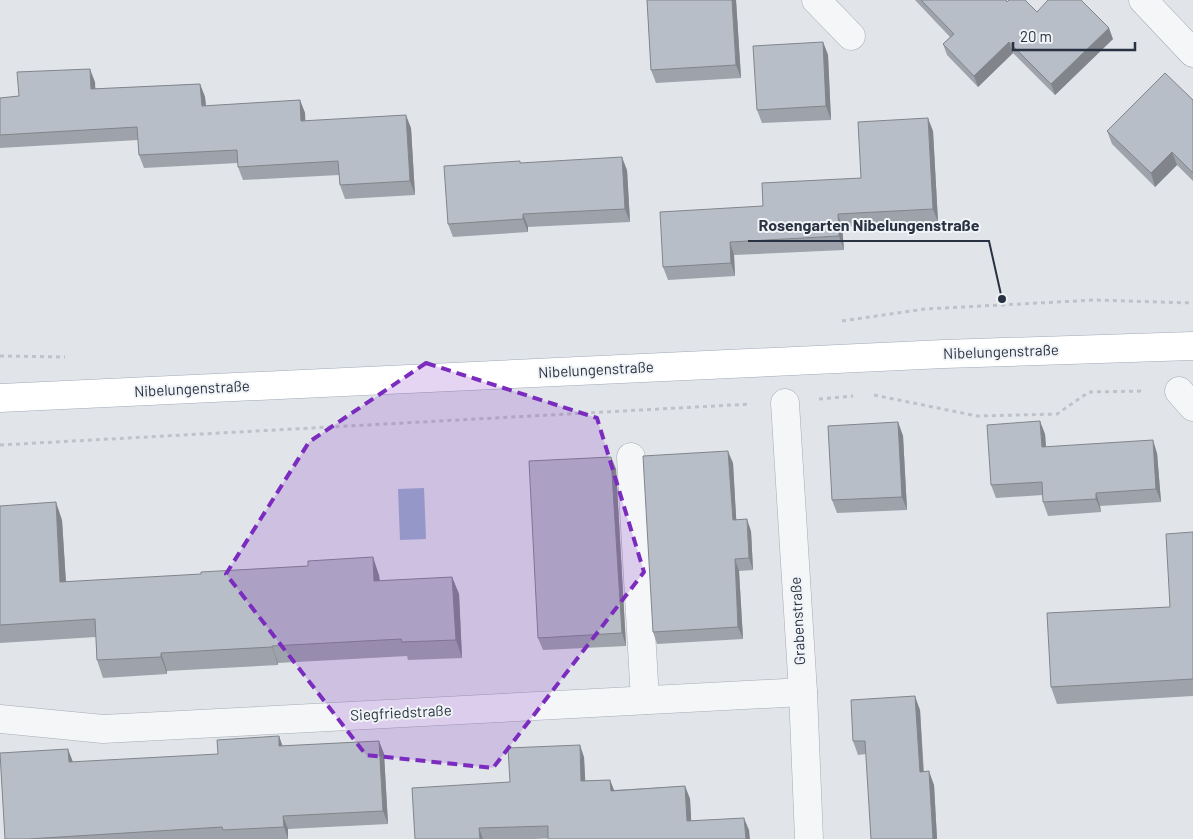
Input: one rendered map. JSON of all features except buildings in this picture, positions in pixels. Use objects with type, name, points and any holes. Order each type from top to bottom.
[{"type":"main road","name":"Nibelungenstraße","points":[[0,398],[934,354],[1193,346]]},
{"type":"street","points":[[816,0],[851,36]]},
{"type":"street","points":[[1143,0],[1193,54]]},
{"type":"street","name":"Grabenstraße","points":[[785,403],[803,692],[809,839]]},
{"type":"street","points":[[631,457],[645,700]]},
{"type":"street","name":"Siegfriedstraße","points":[[0,719],[103,729],[803,692]]},
{"type":"path","points":[[836,322],[925,309],[1095,300],[1193,303]]},
{"type":"path","points":[[0,356],[66,357]]},
{"type":"path","points":[[873,394],[978,416],[1057,414],[1089,392],[1186,399]]},
{"type":"path","points":[[0,445],[785,403],[854,396]]},
{"type":"highlighted area","points":[[426,363],[597,418],[644,572],[493,768],[366,755],[226,574],[309,442]]},
{"type":"water","points":[[424,488],[426,539],[400,540],[398,489]]},
{"type":"place","name":"Rosengarten Nibelungenstraße","points":[[1002,299]]}]
